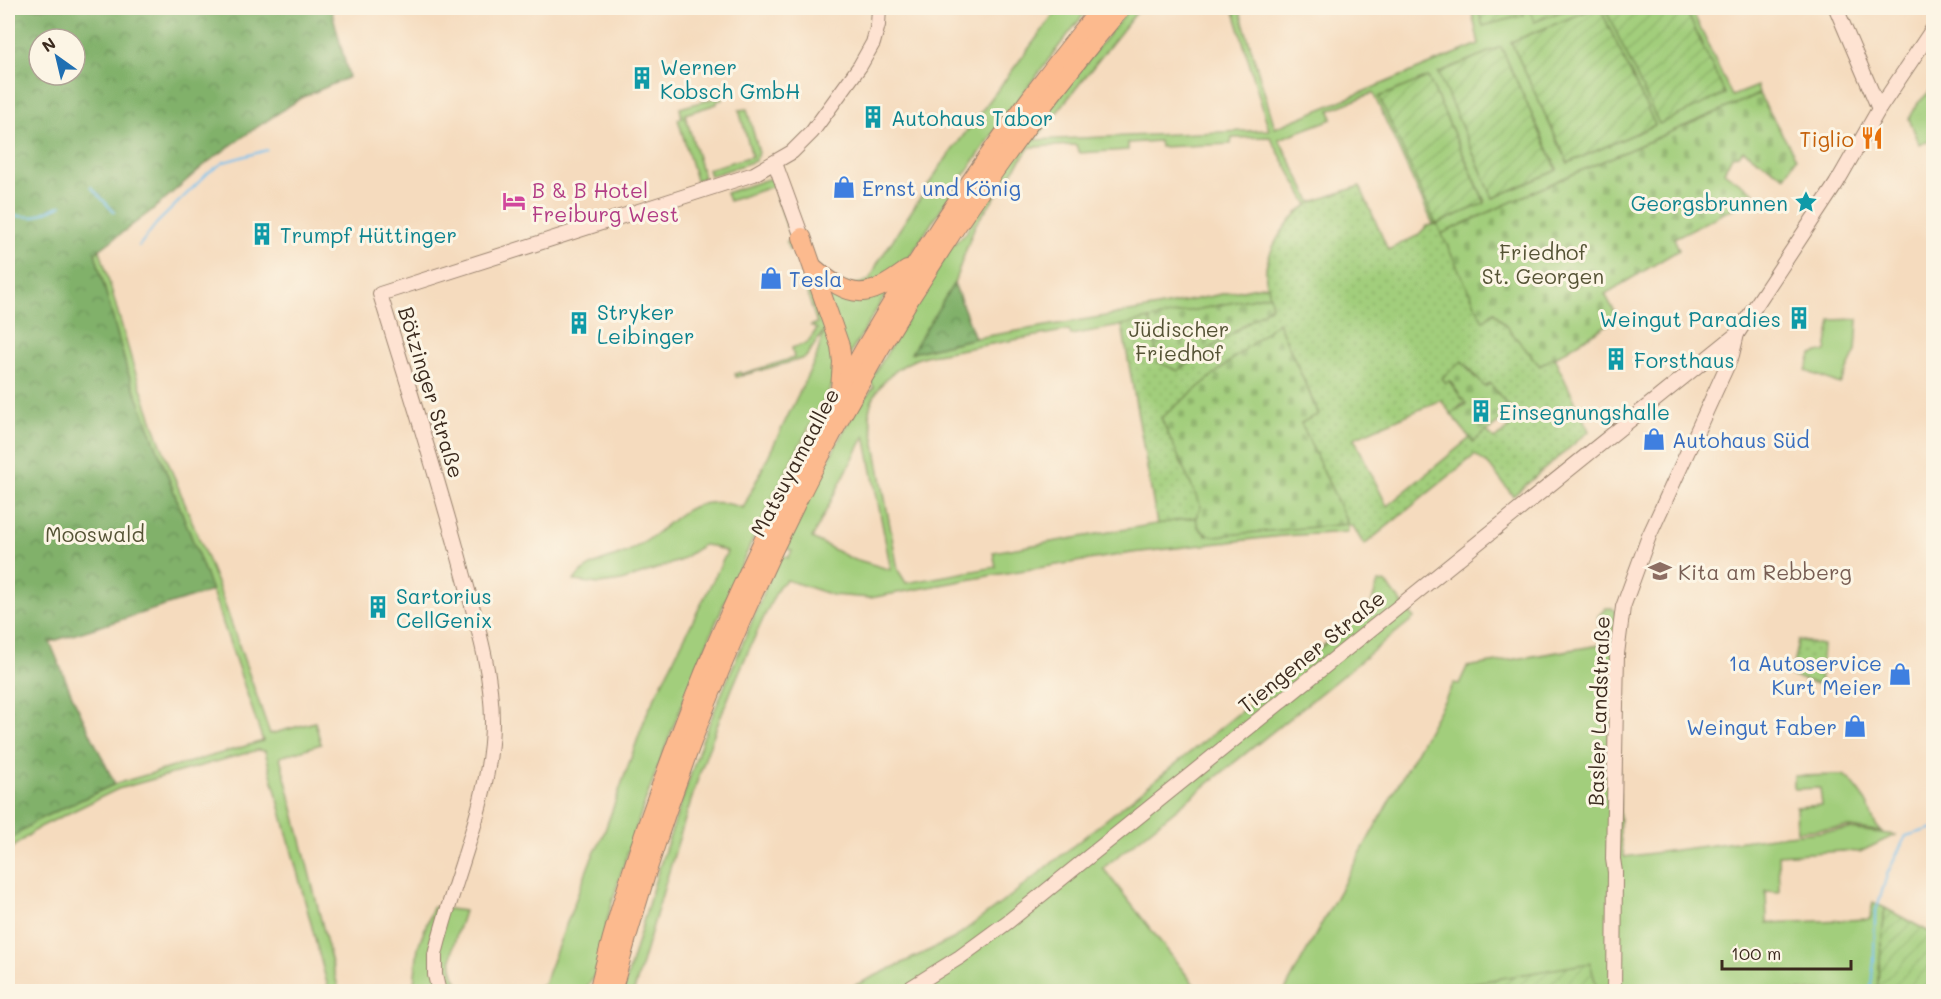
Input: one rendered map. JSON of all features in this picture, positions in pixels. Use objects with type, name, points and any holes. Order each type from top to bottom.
[{"type":"highway","name":"Matsuyamaallee","points":[[598,992],[649,817],[697,691],[736,598],[778,508],[878,325],[915,264],[1003,134],[1101,8]]},
{"type":"highway","name":"Matsuyamaallee","points":[[612,992],[636,906],[686,756],[719,673],[785,524],[847,409],[918,287],[1010,150],[1121,8]]},
{"type":"highway","points":[[802,237],[840,346],[842,362],[840,393]]},
{"type":"highway","points":[[813,267],[839,287],[861,292],[882,288],[915,264]]},
{"type":"highway","points":[[587,992],[604,966]]},
{"type":"street","name":"Bötzinger Straße","points":[[439,992],[435,975],[435,955],[486,772],[492,723],[489,672],[451,525],[380,294],[754,174],[775,164],[792,152],[812,132],[860,66],[873,43],[878,25],[879,8]]},
{"type":"street","points":[[1836,8],[1879,109]]},
{"type":"street","name":"Basler Landstraße","points":[[1614,992],[1615,872],[1613,859],[1617,654],[1623,607],[1649,537],[1732,355],[1737,334],[1836,184],[1879,109],[1934,27]]},
{"type":"street","points":[[775,164],[802,237]]},
{"type":"street","name":"Tiengener Straße","points":[[904,992],[960,957],[1009,921],[1737,334]]},
{"type":"green space","name":"Mooswald","points":[[8,8],[331,8],[349,77],[301,98],[254,129],[208,162],[151,211],[95,253],[127,370],[212,591],[50,642],[74,700],[115,784],[37,820],[8,841]]},
{"type":"green space","points":[[1059,8],[1089,8],[987,143],[939,212],[849,356],[769,506],[733,583],[650,787],[606,923],[601,955],[595,974],[583,991],[531,992],[544,984],[590,862],[604,833],[647,713],[727,552],[713,546],[703,545],[679,561],[621,581],[599,584],[574,581],[591,566],[629,551],[644,542],[678,515],[691,508],[704,503],[716,502],[743,508],[816,358],[824,331],[805,358],[736,377],[735,374],[794,358],[792,348],[807,343],[817,329],[811,326],[817,323],[803,281],[797,282],[805,280],[815,280],[853,284],[869,279],[942,164]]},
{"type":"green space","points":[[1130,8],[1140,8],[1035,140],[1269,130],[1233,8],[1239,8],[1275,128],[1479,44],[1471,8],[1478,8],[1483,25],[1523,15],[1521,8],[1530,8],[1534,22],[1569,8],[1595,8],[1511,42],[1568,163],[1655,125],[1600,8],[1605,8],[1659,123],[1725,94],[1685,8],[1691,8],[1732,96],[1757,86],[1759,94],[1441,234],[1437,224],[1485,202],[1428,77],[1436,224],[1433,224],[1373,93],[1330,110],[1332,119],[1279,139],[1312,203],[1308,205],[1270,137],[1232,138],[1231,144],[1160,147],[1159,141],[1128,143],[1128,150],[1079,153],[1076,145],[1030,147],[975,225],[954,283],[912,353],[976,338],[1147,309],[1268,285],[1270,295],[1071,335],[1069,330],[925,356],[906,364],[889,376],[876,392],[869,411],[898,570],[906,583],[996,567],[993,552],[1196,517],[1198,527],[1206,535],[1348,524],[1348,532],[1281,536],[1132,553],[870,598],[832,595],[787,580],[779,586],[718,722],[682,830],[634,991],[623,992],[657,874],[703,738],[780,554],[788,558],[792,551],[783,546],[851,417],[874,387],[870,381],[951,246],[966,233],[1018,151]],"holes":[[[1501,47],[1557,169],[1493,198],[1438,73]],[[865,435],[891,570],[848,557],[812,538]]]},
{"type":"green space","points":[[1478,8],[1521,8],[1524,15],[1483,26]]},
{"type":"green space","points":[[1530,8],[1569,8],[1534,22]]},
{"type":"green space","points":[[1600,8],[1655,125],[1568,163],[1511,42]]},
{"type":"green space","points":[[1605,8],[1685,8],[1725,94],[1659,124]]},
{"type":"green space","points":[[1501,47],[1557,170],[1493,198],[1438,73]]},
{"type":"green space","points":[[1428,77],[1485,203],[1436,224],[1379,97]]},
{"type":"green space","points":[[1933,88],[1933,138],[1920,145],[1909,119],[1918,103]]},
{"type":"green space","name":"Friedhof St. Georgen","points":[[1759,94],[1796,158],[1785,177],[1743,150],[1739,155],[1732,156],[1724,172],[1754,193],[1744,203],[1674,238],[1679,250],[1605,294],[1618,318],[1540,367],[1494,312],[1483,321],[1441,234]]},
{"type":"green space","points":[[722,96],[722,100],[717,101],[717,104],[685,114],[704,178],[696,180],[678,119],[682,118],[680,108]]},
{"type":"green space","points":[[747,109],[759,153],[755,161],[710,176],[708,169],[752,156],[739,110]]},
{"type":"green space","points":[[771,179],[777,188],[797,242],[789,250],[786,242],[791,240],[774,186],[729,201],[726,193]]},
{"type":"green space","points":[[1360,186],[1388,250],[1417,236],[1427,226],[1437,224],[1483,321],[1494,312],[1540,366],[1554,357],[1589,431],[1513,496],[1489,465],[1475,455],[1364,545],[1354,528],[1348,524],[1301,423],[1319,414],[1278,322],[1161,418],[1201,507],[1196,517],[1157,524],[1122,325],[1150,319],[1158,362],[1178,371],[1272,306],[1268,286],[1266,286],[1267,263],[1278,237],[1290,221],[1311,203]],"holes":[[[1462,361],[1485,387],[1490,383],[1512,411],[1504,419],[1510,427],[1494,439],[1487,431],[1473,442],[1470,438],[1387,506],[1354,438],[1441,400],[1451,414],[1466,404],[1449,381],[1446,383],[1442,378]]]},
{"type":"green space","points":[[100,250],[133,365],[158,437],[219,588],[270,734],[315,722],[321,744],[280,757],[339,991],[329,991],[265,751],[258,750],[118,789],[38,828],[8,851],[8,841],[37,820],[115,784],[263,741],[212,591],[127,370],[95,253]]},
{"type":"green space","points":[[954,283],[975,338],[911,353]]},
{"type":"green space","name":"Jüdischer Friedhof","points":[[1270,295],[1272,306],[1178,371],[1158,363],[1150,319]]},
{"type":"green space","points":[[1858,319],[1856,351],[1840,384],[1806,371],[1811,355],[1826,351],[1831,320]]},
{"type":"green space","points":[[1278,322],[1319,415],[1301,423],[1348,524],[1214,536],[1204,532],[1198,526],[1197,517],[1200,507],[1160,418]]},
{"type":"green space","name":"Einsegnungshalle","points":[[1462,361],[1485,387],[1490,383],[1513,412],[1473,442],[1451,414],[1466,404],[1450,381],[1446,383],[1441,378]]},
{"type":"green space","points":[[1378,582],[1386,583],[1414,618],[1103,868],[1199,991],[841,992],[953,939],[1012,895],[1370,608]]},
{"type":"green space","points":[[1606,608],[1612,608],[1616,612],[1620,836],[1624,857],[1850,829],[1895,835],[1860,852],[1778,855],[1779,892],[1766,891],[1767,923],[1870,919],[1873,902],[1885,908],[1877,991],[1284,992],[1454,683],[1459,684],[1467,667],[1600,645],[1598,616]]},
{"type":"green space","points":[[1798,640],[1823,645],[1820,685],[1791,676]]},
{"type":"green space","points":[[1844,775],[1861,793],[1875,823],[1882,832],[1850,827],[1797,831],[1796,807],[1822,805],[1820,788],[1794,789],[1794,776]]},
{"type":"green space","points":[[433,907],[464,911],[454,943],[452,963],[457,982],[465,991],[394,992],[414,984],[418,947]]},
{"type":"green space","points":[[1885,908],[1933,934],[1933,991],[1877,991]]},
{"type":"green space","points":[[1590,963],[1598,991],[1414,991],[1413,989],[1446,984],[1460,985]]},
{"type":"waterway","points":[[139,246],[156,224],[208,173],[224,162],[267,150]]},
{"type":"waterway","points":[[91,187],[114,212]]},
{"type":"waterway","points":[[14,216],[34,217],[62,205]]},
{"type":"waterway","points":[[1870,992],[1874,961],[1875,914],[1888,872],[1906,836],[1934,828]]},
{"type":"place","name":"Werner Kobsch GmbH","points":[[642,78]]},
{"type":"place","name":"Autohaus Tabor","points":[[873,117]]},
{"type":"place","name":"Tiglio","points":[[1872,138]]},
{"type":"place","name":"Ernst und König","points":[[844,187]]},
{"type":"place","name":"B & B Hotel Freiburg West","points":[[514,201]]},
{"type":"place","name":"Georgsbrunnen","points":[[1806,202]]},
{"type":"place","name":"Trumpf Hüttinger","points":[[262,234]]},
{"type":"place","name":"Tesla","points":[[771,278]]},
{"type":"place","name":"Weingut Paradies","points":[[1799,318]]},
{"type":"place","name":"Stryker Leibinger","points":[[579,323]]},
{"type":"place","name":"Forsthaus","points":[[1616,359]]},
{"type":"place","name":"Einsegnungshalle","points":[[1481,411]]},
{"type":"place","name":"Autohaus Süd","points":[[1654,439]]},
{"type":"place","name":"Kita am Rebberg","points":[[1660,571]]},
{"type":"place","name":"Sartorius CellGenix","points":[[378,607]]},
{"type":"place","name":"1a Autoservice Kurt Meier","points":[[1900,674]]},
{"type":"place","name":"Weingut Faber","points":[[1855,726]]}]
